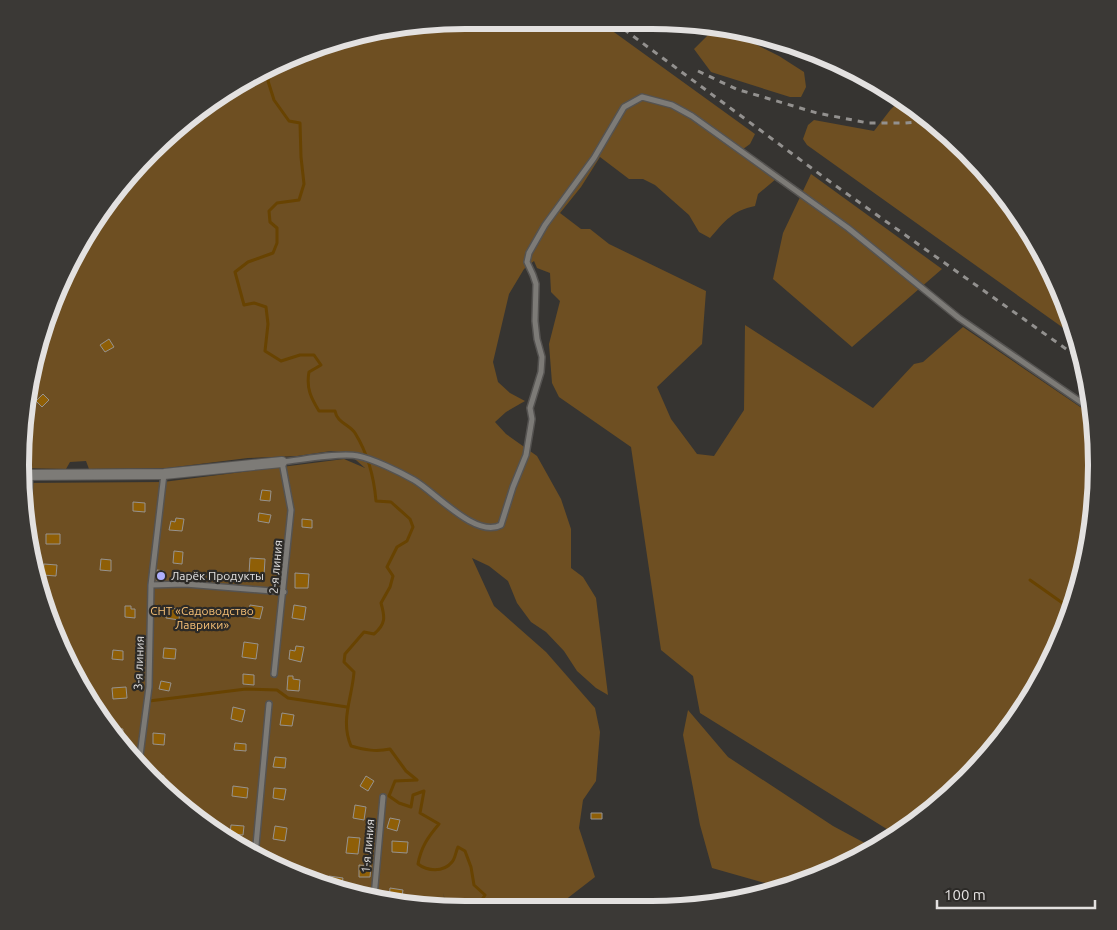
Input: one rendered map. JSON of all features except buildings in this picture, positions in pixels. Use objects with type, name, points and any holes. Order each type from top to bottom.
[{"type":"street","points":[[29,475],[164,474],[282,462]]},
{"type":"lane","points":[[282,462],[334,456],[357,456],[415,480],[454,512],[485,527],[501,525],[526,454],[532,419],[530,408],[541,372],[542,357],[536,330],[536,284],[526,262],[545,225],[594,158],[624,107],[642,97],[672,105],[692,116],[848,228],[960,318],[1084,404]]},
{"type":"lane","name":"2-я линия","points":[[274,674],[291,510],[282,462]]},
{"type":"lane","name":"3-я линия","points":[[140,756],[149,687],[151,586],[164,474]]},
{"type":"lane","points":[[151,586],[185,584],[284,592]]},
{"type":"lane","points":[[256,848],[269,704]]},
{"type":"lane","name":"1-я линия","points":[[374,892],[383,798]]},
{"type":"green space","name":"СНТ «Садоводство Лаврики»","points":[[465,29],[610,29],[755,134],[750,144],[739,152],[776,179],[758,194],[755,206],[730,217],[710,238],[699,232],[689,215],[655,185],[643,179],[629,179],[600,157],[581,187],[560,213],[581,229],[590,229],[609,244],[706,291],[702,344],[657,387],[671,419],[697,454],[714,456],[744,410],[745,325],[873,408],[914,364],[923,362],[963,327],[1085,410],[1088,465],[1085,522],[1073,578],[1055,632],[1030,683],[998,731],[980,753],[940,793],[890,831],[700,713],[693,676],[661,650],[631,447],[559,397],[552,383],[549,344],[560,301],[551,292],[550,273],[537,268],[534,261],[524,269],[509,294],[493,362],[498,382],[510,393],[525,401],[506,412],[495,422],[506,434],[537,456],[561,499],[571,529],[571,568],[583,577],[596,598],[608,695],[596,688],[577,671],[564,651],[546,632],[531,622],[517,603],[508,581],[489,566],[472,558],[494,606],[546,652],[595,708],[600,732],[596,781],[583,800],[579,828],[595,877],[564,901],[445,900],[443,893],[445,900],[408,898],[380,893],[325,878],[272,856],[247,843],[199,811],[177,793],[137,753],[102,707],[74,658],[62,632],[44,578],[32,522],[30,483],[163,482],[344,459],[365,468],[348,453],[331,451],[297,456],[248,458],[167,468],[89,469],[86,461],[70,462],[66,469],[29,468],[32,408],[37,380],[52,325],[74,272],[102,223],[137,177],[177,137],[199,119],[247,87],[298,62],[325,52],[380,37],[408,32]]},
{"type":"green space","points":[[708,35],[730,36],[745,39],[779,56],[804,72],[806,87],[801,97],[790,97],[711,72],[694,49]]},
{"type":"green space","points":[[897,104],[940,137],[980,177],[998,199],[1030,247],[1055,298],[1067,330],[807,145],[803,139],[808,125],[814,120],[874,131]]},
{"type":"green space","points":[[811,174],[942,269],[852,347],[773,279],[783,233]]},
{"type":"green space","points":[[688,710],[728,757],[833,826],[867,844],[819,868],[770,884],[712,868],[700,825],[683,735]]},
{"type":"waterway","points":[[271,75],[268,81],[274,100],[289,121],[300,123],[304,184],[299,200],[277,203],[269,211],[270,222],[277,228],[277,243],[273,253],[248,262],[235,272],[244,305],[254,303],[266,307],[268,324],[265,351],[281,361],[300,355],[314,355],[321,365],[309,372],[308,383],[316,406],[319,411],[335,411],[338,418],[355,433],[370,466],[376,501],[391,502],[410,519],[413,527],[407,541],[397,547],[387,567],[393,576],[390,587],[381,603],[384,616],[381,627],[374,634],[364,632],[345,654],[344,662],[354,672],[347,718],[348,736],[351,746],[370,750],[390,749],[406,771],[417,780],[395,781],[389,796],[399,803],[411,807],[413,795],[424,791],[420,813],[439,824],[426,842],[418,864],[435,870],[444,868],[452,862],[458,847],[465,851],[471,867],[474,885],[485,895],[481,901]]},
{"type":"waterway","points":[[1030,580],[1065,605]]},
{"type":"waterway","points":[[149,701],[246,689],[277,690],[288,698],[347,707]]},
{"type":"waterway","points":[[471,901],[481,901]]},
{"type":"railway","points":[[623,29],[829,181],[1074,354]]},
{"type":"railway","points":[[698,71],[736,89],[817,113],[868,123],[921,121]]},
{"type":"place","name":"Ларёк Продукты","points":[[161,576]]}]
